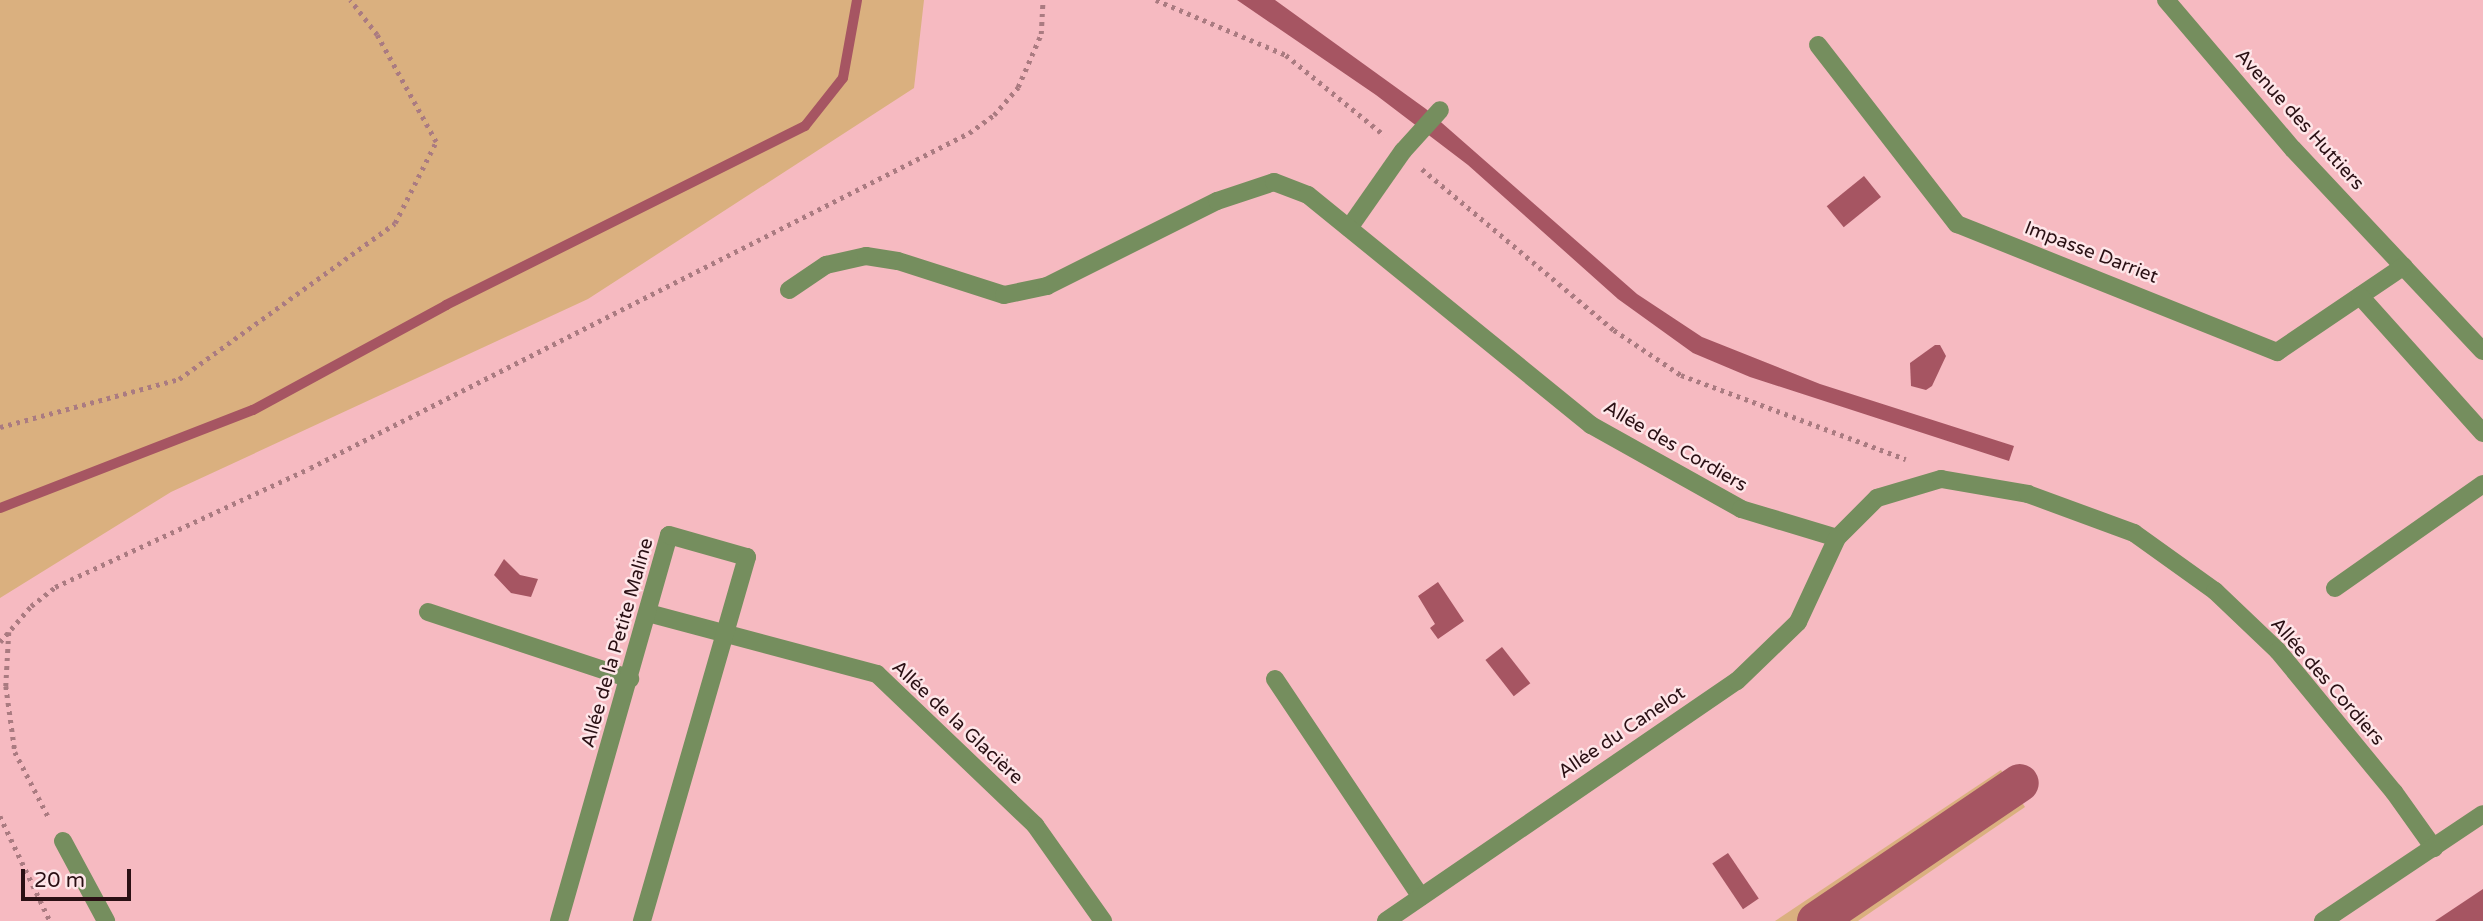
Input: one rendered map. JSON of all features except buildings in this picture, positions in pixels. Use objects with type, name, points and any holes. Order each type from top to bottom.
[{"type":"street","name":"Avenue des Huttiers","points":[[2166,0],[2293,149],[2483,351]]},
{"type":"street","name":"Impasse Darriet","points":[[1818,45],[1958,224],[2277,352],[2404,266]]},
{"type":"street","points":[[1349,228],[1403,151],[1440,110]]},
{"type":"street","name":"Allée des Cordiers","points":[[789,290],[826,265],[866,256],[898,261],[972,287],[1015,293],[1047,286],[1217,201],[1274,183],[1308,195],[1591,425],[1741,509],[1837,538],[1877,498],[1941,479],[2028,494],[2134,533],[2215,591],[2278,651],[2394,792],[2434,848]]},
{"type":"street","points":[[2360,296],[2483,433]]},
{"type":"street","points":[[2335,588],[2483,484]]},
{"type":"street","name":"Allée de la Petite Maline","points":[[559,921],[669,536],[747,557],[642,921]]},
{"type":"street","name":"Allée du Canelot","points":[[1386,921],[1737,681],[1798,622],[1837,538]]},
{"type":"street","points":[[428,612],[630,679]]},
{"type":"street","name":"Allée de la Glacière","points":[[648,613],[877,674],[1035,825],[1104,921]]},
{"type":"street","points":[[1275,679],[1421,897]]},
{"type":"street","points":[[2323,921],[2483,814]]},
{"type":"street","points":[[63,841],[106,921]]},
{"type":"path","points":[[0,427],[179,379],[395,223],[436,142],[377,35],[350,0]]},
{"type":"path","points":[[0,642],[55,587],[310,468],[969,133],[994,115],[1018,87],[1041,34],[1043,0]]},
{"type":"path","points":[[1156,0],[1286,55],[1364,117],[1614,330],[1681,375],[1913,460]]},
{"type":"path","points":[[9,631],[6,686],[15,752],[28,784],[63,841]]},
{"type":"path","points":[[0,816],[50,921]]},
{"type":"shaded area","points":[[0,0],[924,0],[914,88],[588,299],[171,492],[0,598]]},
{"type":"shaded area","points":[[1237,0],[1275,0],[1426,109],[1637,294],[1702,337],[1820,384],[2014,446],[2009,461],[1750,377],[1693,353],[1618,299],[1468,165],[1376,95]]},
{"type":"shaded area","points":[[1864,176],[1881,197],[1844,227],[1827,206]]},
{"type":"shaded area","points":[[1935,345],[1940,345],[1946,356],[1932,386],[1926,390],[1911,386],[1910,363]]},
{"type":"shaded area","points":[[504,559],[520,575],[538,579],[531,597],[511,593],[494,575]]},
{"type":"shaded area","points":[[1438,582],[1464,621],[1438,639],[1430,628],[1435,624],[1418,596]]},
{"type":"shaded area","points":[[1502,647],[1530,683],[1514,696],[1485,660]]},
{"type":"shaded area","points":[[2001,770],[2025,807],[1858,921],[1775,921]]},
{"type":"shaded area","points":[[1728,853],[1759,899],[1743,909],[1712,864]]},
{"type":"shaded area","points":[[2483,889],[2483,921],[2435,921]]},
{"type":"waterway","points":[[0,508],[253,410],[446,305],[805,126],[843,78],[857,0]]},
{"type":"waterway","points":[[1816,921],[2020,783]]}]
